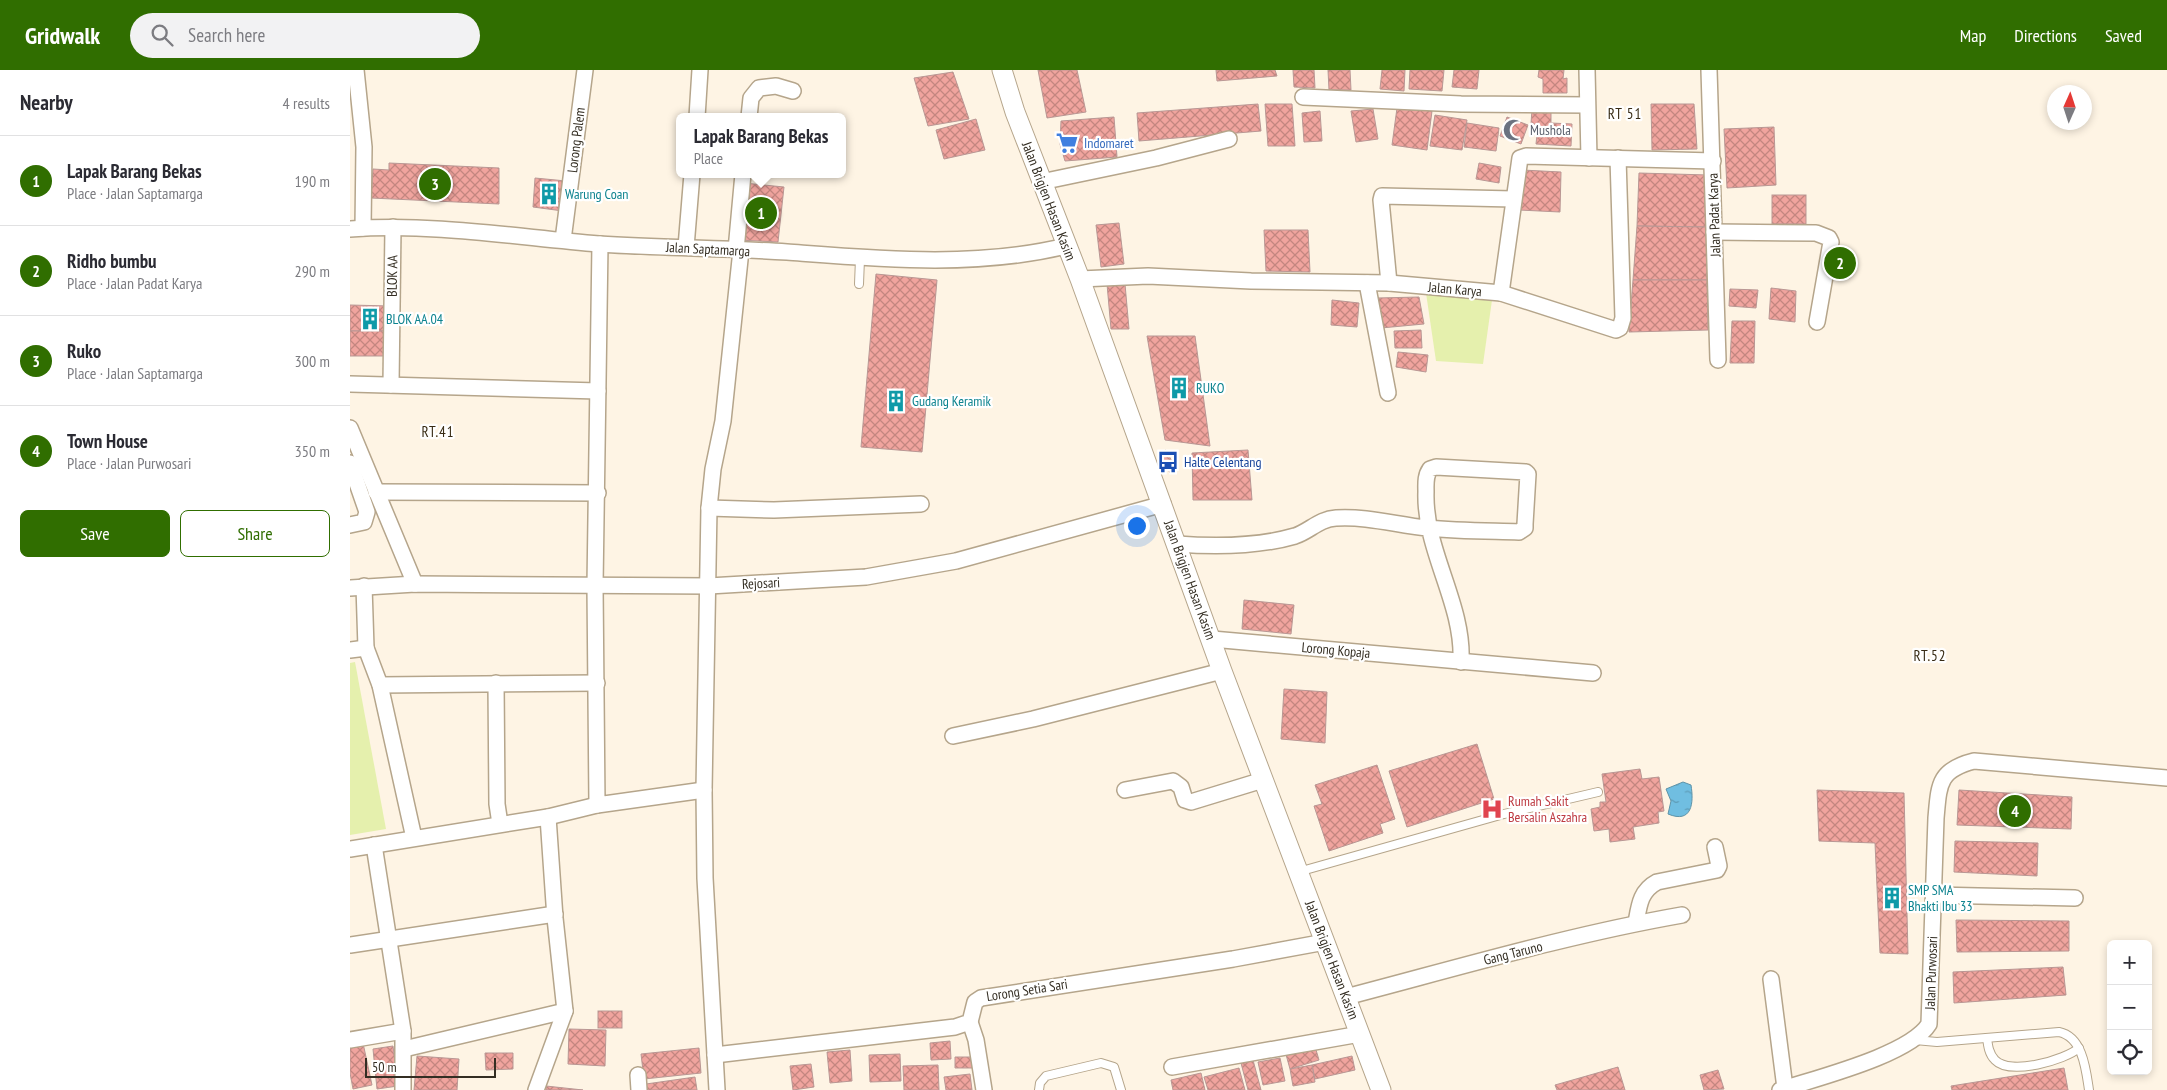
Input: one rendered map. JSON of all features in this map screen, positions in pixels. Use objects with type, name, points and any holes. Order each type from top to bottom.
[{"type":"street","points":[[356,70],[364,147],[356,228]]},
{"type":"street","name":"Lorong Palem","points":[[563,240],[585,70]]},
{"type":"street","points":[[697,113],[700,70]]},
{"type":"street","name":"Jalan Brigjen Hasan Kasim","points":[[1002,70],[1041,182],[1080,279],[1163,504],[1222,671],[1382,1090]]},
{"type":"street","points":[[1587,70],[1589,158]]},
{"type":"street","name":"Jalan Padat Karya","points":[[1709,70],[1718,360]]},
{"type":"street","points":[[749,113],[751,98],[759,88],[776,86],[792,91]]},
{"type":"street","points":[[1303,97],[1461,104],[1587,105]]},
{"type":"street","points":[[1041,182],[1156,158],[1229,139]]},
{"type":"street","name":"Jalan Karya","points":[[1080,279],[1148,276],[1389,283],[1501,293],[1518,163],[1523,157],[1713,161]]},
{"type":"street","points":[[1501,293],[1616,330],[1620,328],[1623,318],[1618,158]]},
{"type":"street","points":[[686,247],[692,178]]},
{"type":"street","points":[[716,1090],[705,878],[704,790],[710,508],[713,469],[723,421],[743,178]]},
{"type":"street","points":[[1389,283],[1382,196],[1513,199]]},
{"type":"street","name":"Jalan Saptamarga","points":[[356,228],[392,227],[484,231],[600,244],[686,247],[860,258],[1009,258],[1066,246]]},
{"type":"street","name":"BLOK AA","points":[[391,385],[392,227]]},
{"type":"street","points":[[1714,232],[1816,233],[1829,238],[1831,242],[1817,322]]},
{"type":"street","points":[[597,805],[595,586],[598,493],[600,244]]},
{"type":"street","points":[[1368,283],[1388,393]]},
{"type":"street","points":[[350,384],[598,391]]},
{"type":"street","points":[[350,428],[415,584]]},
{"type":"street","points":[[350,463],[367,512],[364,522],[350,525]]},
{"type":"street","points":[[1177,544],[1246,545],[1275,541],[1301,533],[1318,523],[1335,518],[1368,519],[1428,528],[1522,531],[1526,524],[1528,474],[1526,472],[1436,467],[1430,469],[1426,477],[1425,505],[1428,528],[1460,636],[1461,662]]},
{"type":"street","points":[[376,492],[598,493]]},
{"type":"street","points":[[710,508],[774,510],[921,504]]},
{"type":"street","name":"Rejosari","points":[[357,587],[415,584],[709,586],[866,577],[927,568],[1163,504]]},
{"type":"street","points":[[357,587],[366,648],[380,686],[414,838]]},
{"type":"street","name":"Lorong Kopaja","points":[[1212,639],[1593,673]]},
{"type":"street","points":[[350,650],[366,648]]},
{"type":"street","points":[[953,736],[1033,719],[1222,671]]},
{"type":"street","points":[[496,683],[497,804],[500,824]]},
{"type":"street","points":[[380,686],[597,683]]},
{"type":"street","name":"Jalan Purwosari","points":[[1782,1089],[1883,1055],[1913,1040],[1924,1032],[1929,1024],[1936,818],[1939,788],[1948,772],[1960,765],[1974,762],[2167,778]]},
{"type":"street","points":[[1125,790],[1173,781],[1181,786],[1186,800],[1191,802],[1263,780]]},
{"type":"street","points":[[350,850],[548,816],[597,805],[704,790]]},
{"type":"street","points":[[536,1090],[565,1011],[555,914],[548,816]]},
{"type":"street","points":[[374,845],[402,1031],[404,1049],[403,1090]]},
{"type":"street","points":[[1636,923],[1641,898],[1650,886],[1657,882],[1717,870],[1719,866],[1715,847]]},
{"type":"street","points":[[1934,895],[2075,898]]},
{"type":"street","points":[[350,945],[555,914]]},
{"type":"street","name":"Gang Taruno","points":[[1346,997],[1636,923],[1682,915]]},
{"type":"street","name":"Lorong Setia Sari","points":[[970,1022],[975,1002],[981,998],[1233,959],[1325,942]]},
{"type":"street","points":[[1771,979],[1782,1089]]},
{"type":"street","points":[[404,1049],[565,1011]]},
{"type":"street","points":[[715,1055],[955,1027],[970,1022],[977,1046],[984,1090]]},
{"type":"street","points":[[350,1040],[402,1031]]},
{"type":"street","points":[[1172,1067],[1360,1034]]},
{"type":"lane","points":[[859,284],[860,258]]},
{"type":"lane","points":[[1298,872],[1504,814],[1598,792]]},
{"type":"lane","points":[[1913,1040],[1938,1042],[2059,1032],[2066,1034],[2079,1048],[2088,1090]]},
{"type":"lane","points":[[1987,1038],[1988,1048],[1995,1061],[2012,1067],[2050,1062],[2073,1054],[2079,1048]]},
{"type":"lane","points":[[1039,1090],[1040,1083],[1046,1076],[1101,1063],[1114,1068],[1121,1090]]},
{"type":"green space","points":[[1426,293],[1492,300],[1483,364],[1436,361]]},
{"type":"green space","points":[[355,662],[386,829],[350,835],[350,663]]},
{"type":"water","points":[[1683,782],[1691,785],[1692,799],[1690,810],[1682,816],[1668,814],[1671,801],[1666,789]]},
{"type":"building","points":[[1038,70],[1077,70],[1086,112],[1047,118]]},
{"type":"building","points":[[1216,70],[1275,70],[1277,76],[1217,81]]},
{"type":"building","points":[[1293,70],[1314,70],[1315,88],[1294,87]]},
{"type":"building","points":[[1328,70],[1350,70],[1351,90],[1329,90]]},
{"type":"building","points":[[1382,70],[1405,70],[1404,91],[1380,89]]},
{"type":"building","points":[[1410,70],[1444,70],[1442,91],[1409,89]]},
{"type":"building","points":[[1454,70],[1479,70],[1477,89],[1452,87]]},
{"type":"building","points":[[1539,70],[1564,70],[1563,79],[1567,78],[1567,93],[1543,93],[1543,79],[1538,77]]},
{"type":"building","points":[[953,72],[969,119],[928,126],[914,78]]},
{"type":"building","points":[[1258,104],[1261,131],[1139,141],[1137,113]]},
{"type":"building","points":[[1265,104],[1292,104],[1295,146],[1268,146]]},
{"type":"building","points":[[1651,104],[1694,104],[1697,149],[1652,150]]},
{"type":"building","points":[[1397,108],[1432,111],[1427,150],[1392,145]]},
{"type":"building","points":[[1373,109],[1378,139],[1356,142],[1351,111]]},
{"type":"building","points":[[1532,109],[1551,109],[1551,123],[1572,124],[1571,146],[1536,144],[1538,125],[1531,124]]},
{"type":"building","points":[[1320,111],[1322,141],[1304,142],[1302,113]]},
{"type":"building","points":[[1435,115],[1467,120],[1462,150],[1430,146]]},
{"type":"building","points":[[1114,117],[1117,157],[1065,161],[1060,144],[1061,121]]},
{"type":"building","name":"Mushola","points":[[1507,117],[1528,125],[1521,144],[1500,136]]},
{"type":"building","points":[[976,119],[985,150],[944,159],[936,130]]},
{"type":"building","points":[[1467,123],[1499,128],[1496,151],[1464,147]]},
{"type":"building","points":[[1774,127],[1776,185],[1727,188],[1724,129]]},
{"type":"building","points":[[389,163],[499,168],[499,204],[371,198],[373,169],[389,170]]},
{"type":"building","points":[[1479,163],[1501,167],[1499,183],[1476,179]]},
{"type":"building","points":[[1522,170],[1561,172],[1560,212],[1519,210]]},
{"type":"building","points":[[1639,173],[1708,175],[1708,227],[1637,226]]},
{"type":"building","name":"Warung Coan","points":[[535,178],[566,181],[563,211],[533,207]]},
{"type":"building","points":[[744,183],[784,187],[778,242],[738,240]]},
{"type":"building","points":[[1772,195],[1806,195],[1806,224],[1772,224]]},
{"type":"building","points":[[1119,223],[1124,264],[1101,267],[1096,225]]},
{"type":"building","points":[[1637,226],[1708,227],[1707,280],[1633,280]]},
{"type":"building","points":[[1264,230],[1308,230],[1310,272],[1266,271]]},
{"type":"building","points":[[1830,250],[1851,252],[1850,278],[1829,275]]},
{"type":"building","name":"Gudang Keramik","points":[[876,274],[937,280],[922,452],[861,447]]},
{"type":"building","points":[[1633,280],[1707,280],[1708,330],[1629,332]]},
{"type":"building","points":[[1107,284],[1125,284],[1129,329],[1111,329]]},
{"type":"building","points":[[1771,288],[1796,291],[1795,322],[1769,319]]},
{"type":"building","points":[[1730,289],[1758,290],[1756,308],[1729,306]]},
{"type":"building","points":[[1419,297],[1424,324],[1381,328],[1377,298]]},
{"type":"building","points":[[1332,300],[1359,303],[1357,327],[1331,325]]},
{"type":"building","name":"BLOK AA.04","points":[[350,305],[390,306],[390,331],[350,331]]},
{"type":"building","points":[[1732,321],[1755,321],[1754,363],[1730,363]]},
{"type":"building","points":[[1421,330],[1422,348],[1395,348],[1394,331]]},
{"type":"building","points":[[350,331],[390,331],[389,356],[350,356]]},
{"type":"building","name":"RUKO","points":[[1147,336],[1195,336],[1210,446],[1165,440]]},
{"type":"building","points":[[1398,352],[1428,355],[1426,372],[1396,367]]},
{"type":"building","name":"Halte Celentang","points":[[1166,450],[1177,471],[1170,473],[1160,453]]},
{"type":"building","points":[[1248,450],[1252,500],[1193,500],[1192,453]]},
{"type":"building","points":[[1244,600],[1294,605],[1291,634],[1242,629]]},
{"type":"building","points":[[1284,689],[1327,692],[1325,743],[1281,739]]},
{"type":"building","points":[[1477,744],[1494,799],[1407,827],[1389,771]]},
{"type":"building","points":[[1377,765],[1395,819],[1380,824],[1383,833],[1329,851],[1314,806],[1322,804],[1315,785]]},
{"type":"building","points":[[1640,769],[1642,779],[1659,777],[1664,811],[1658,812],[1659,823],[1633,827],[1635,839],[1610,842],[1609,829],[1594,831],[1591,809],[1600,807],[1600,802],[1606,802],[1602,774]]},
{"type":"building","name":"SMP SMA Bhakti Ibu 33","points":[[1817,790],[1904,793],[1908,954],[1880,953],[1875,843],[1819,841]]},
{"type":"building","points":[[1959,790],[2072,797],[2071,829],[1957,825]]},
{"type":"building","points":[[1955,841],[2038,843],[2037,876],[1954,872]]},
{"type":"building","points":[[1956,920],[2069,921],[2069,951],[1957,952]]},
{"type":"building","points":[[2063,967],[2066,995],[1954,1003],[1953,972]]},
{"type":"building","points":[[598,1011],[622,1011],[622,1028],[598,1028]]},
{"type":"building","points":[[569,1029],[606,1030],[605,1066],[568,1064]]},
{"type":"building","points":[[950,1041],[951,1059],[931,1060],[930,1043]]},
{"type":"building","points":[[363,1043],[372,1085],[353,1089],[350,1073],[350,1046]]},
{"type":"building","points":[[1314,1043],[1319,1060],[1290,1069],[1285,1051]]},
{"type":"building","points":[[393,1046],[398,1086],[377,1089],[373,1049]]},
{"type":"building","points":[[699,1048],[701,1073],[644,1079],[641,1054]]},
{"type":"building","points":[[850,1050],[852,1081],[830,1083],[827,1052]]},
{"type":"building","points":[[485,1053],[513,1053],[513,1069],[486,1070]]},
{"type":"building","points":[[900,1054],[901,1081],[870,1082],[869,1055]]},
{"type":"building","points":[[417,1056],[459,1059],[457,1090],[414,1090]]},
{"type":"building","points":[[1352,1056],[1355,1070],[1315,1079],[1312,1065]]},
{"type":"building","points":[[955,1057],[974,1057],[975,1068],[955,1068]]},
{"type":"building","points":[[1280,1058],[1285,1081],[1263,1085],[1258,1062]]},
{"type":"building","points":[[1253,1060],[1261,1090],[1248,1090],[1241,1063]]},
{"type":"building","points":[[811,1064],[814,1087],[793,1090],[790,1066]]},
{"type":"building","points":[[938,1065],[939,1090],[904,1090],[903,1066]]},
{"type":"building","points":[[1312,1065],[1315,1082],[1293,1086],[1290,1069]]},
{"type":"building","points":[[1618,1067],[1625,1090],[1557,1090],[1555,1085]]},
{"type":"building","points":[[1239,1068],[1245,1090],[1208,1090],[1204,1077]]},
{"type":"building","points":[[2064,1068],[2068,1090],[1952,1090],[1951,1086]]},
{"type":"building","points":[[1718,1070],[1724,1089],[1704,1090],[1700,1075]]},
{"type":"building","points":[[1201,1073],[1205,1090],[1173,1090],[1171,1080]]},
{"type":"building","points":[[970,1074],[972,1090],[946,1090],[944,1077]]},
{"type":"building","points":[[695,1077],[697,1090],[646,1090],[646,1084]]},
{"type":"building","points":[[546,1086],[583,1090],[546,1090]]},
{"type":"place","name":"Mushola","points":[[1514,130]]},
{"type":"place","name":"Indomaret","points":[[1067,143]]},
{"type":"place","name":"Ruko","points":[[435,184]]},
{"type":"place","name":"Warung Coan","points":[[549,194]]},
{"type":"place","name":"Lapak Barang Bekas","points":[[761,213]]},
{"type":"place","name":"Ridho bumbu","points":[[1840,263]]},
{"type":"place","name":"BLOK AA.04","points":[[370,319]]},
{"type":"place","name":"RUKO","points":[[1179,388]]},
{"type":"place","name":"Gudang Keramik","points":[[896,401]]},
{"type":"place","name":"Halte Celentang","points":[[1168,462]]},
{"type":"place","name":"Rumah Sakit Bersalin Aszahra","points":[[1492,809]]},
{"type":"place","name":"Town House","points":[[2015,811]]},
{"type":"place","name":"SMP SMA Bhakti Ibu 33","points":[[1892,898]]},
{"type":"district","name":"RT 51","points":[[1625,114]]},
{"type":"district","name":"RT.41","points":[[438,432]]},
{"type":"district","name":"RT.52","points":[[1930,656]]}]
